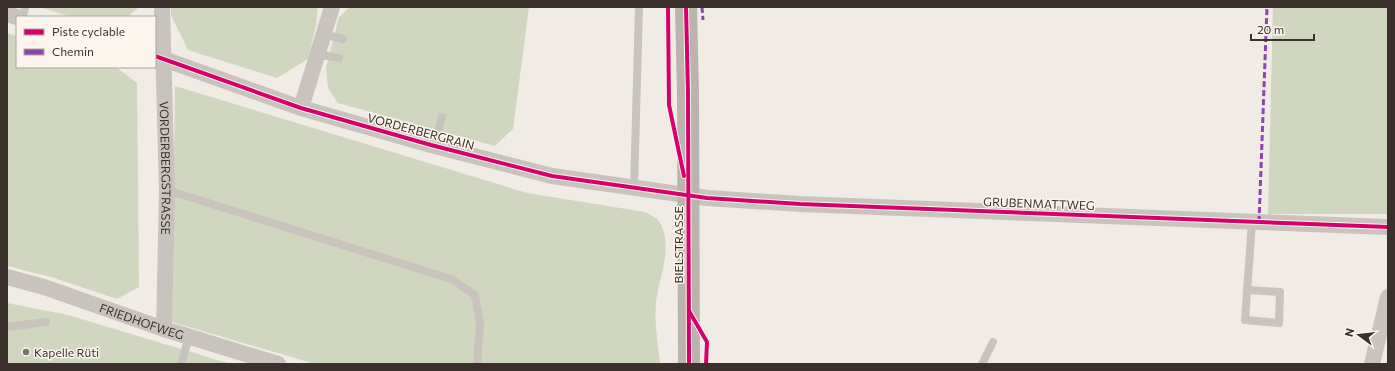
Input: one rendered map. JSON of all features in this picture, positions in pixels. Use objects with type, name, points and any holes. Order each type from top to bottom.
[{"type":"main road","name":"BIELSTRASSE","points":[[686,7],[689,364]]},
{"type":"street","name":"VORDERBERGSTRASSE","points":[[162,7],[159,57],[167,190],[164,329]]},
{"type":"street","points":[[301,108],[332,7]]},
{"type":"street","name":"VORDERBERGRAIN","points":[[159,57],[301,108],[434,146],[552,176],[688,196]]},
{"type":"street","name":"GRUBENMATTWEG","points":[[688,196],[800,204],[1388,228]]},
{"type":"street","name":"FRIEDHOFWEG","points":[[7,277],[44,287],[164,329],[278,364]]},
{"type":"street","points":[[1372,364],[1384,336],[1388,297]]},
{"type":"lane","points":[[14,14],[25,7]]},
{"type":"lane","points":[[634,189],[639,7]]},
{"type":"lane","points":[[323,34],[343,39]]},
{"type":"lane","points":[[317,54],[339,58]]},
{"type":"lane","points":[[434,146],[442,117]]},
{"type":"lane","points":[[167,190],[451,279],[475,295],[480,324],[477,364]]},
{"type":"lane","points":[[1248,290],[1280,292],[1279,323],[1245,320],[1252,222]]},
{"type":"lane","points":[[7,327],[46,322]]},
{"type":"lane","points":[[181,364],[189,336]]},
{"type":"lane","points":[[982,364],[993,342]]},
{"type":"green space","points":[[40,7],[139,7],[128,16],[68,16]]},
{"type":"green space","points":[[171,7],[318,7],[316,25],[308,59],[277,78],[188,50],[171,15]]},
{"type":"green space","points":[[350,7],[529,7],[513,129],[495,146],[338,103],[328,88],[326,68],[339,17]]},
{"type":"green space","points":[[1273,7],[1388,7],[1387,214],[1268,214]]},
{"type":"green space","points":[[7,33],[16,36],[16,68],[117,68],[137,83],[139,287],[117,299],[51,277],[7,266]]},
{"type":"green space","points":[[175,86],[527,193],[645,212],[652,216],[658,220],[663,229],[666,249],[656,302],[656,333],[660,364],[315,364],[172,322]]},
{"type":"green space","points":[[7,303],[68,315],[231,364],[7,364]]},
{"type":"marked path","points":[[702,7],[703,20]]},
{"type":"marked path","points":[[1259,222],[1267,7]]},
{"type":"cycle path","points":[[668,7],[669,105],[684,176]]},
{"type":"cycle path","points":[[686,7],[688,93],[689,364]]},
{"type":"cycle path","points":[[156,56],[301,108],[431,145],[552,176],[707,198],[800,204],[1388,227]]},
{"type":"cycle path","points":[[689,311],[707,342],[706,364]]},
{"type":"place","name":"Kapelle Rüti","points":[[26,352]]}]
